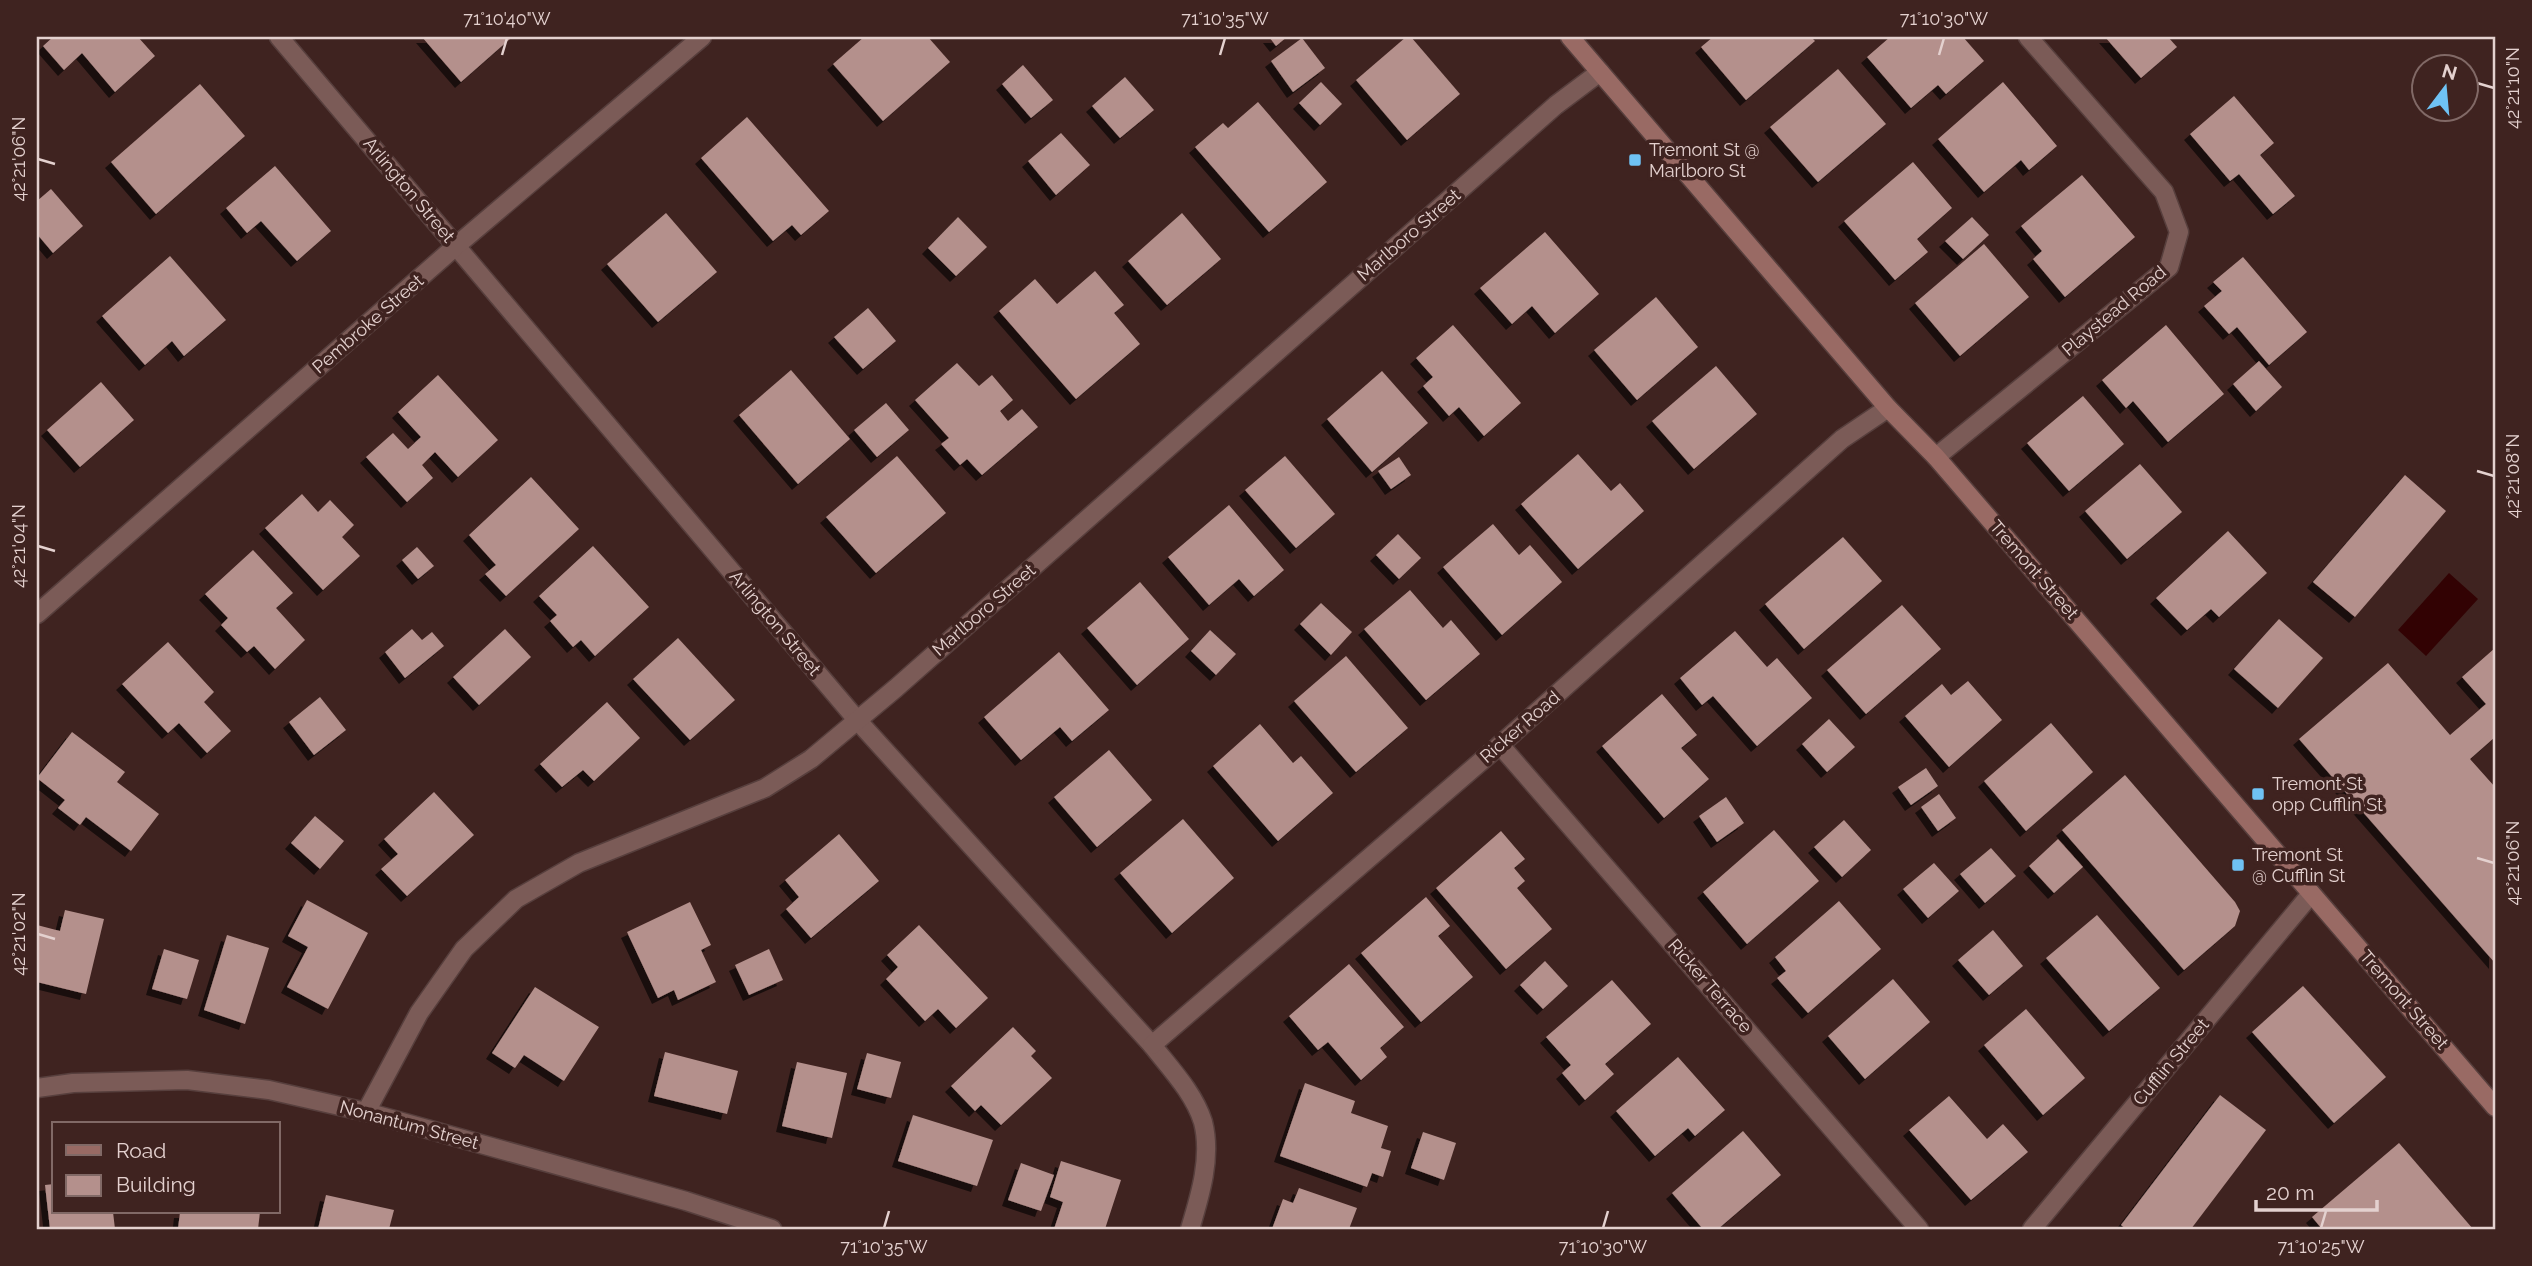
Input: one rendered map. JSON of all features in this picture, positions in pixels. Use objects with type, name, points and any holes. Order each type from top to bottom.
[{"type":"main road","name":"Tremont Street","points":[[1570,37],[1888,408],[1936,457],[2495,1107]]},
{"type":"street","name":"Arlington Street","points":[[279,37],[858,722],[1152,1045],[1187,1090],[1203,1122],[1206,1155],[1202,1191],[1190,1229]]},
{"type":"street","name":"Pembroke Street","points":[[37,614],[456,246],[702,37]]},
{"type":"street","name":"Playstead Road","points":[[1936,457],[2169,267],[2179,232],[2164,192],[2028,37]]},
{"type":"street","name":"Marlboro Street","points":[[366,1112],[419,1013],[464,949],[516,899],[579,863],[640,836],[765,788],[811,759],[858,722],[1556,105],[1600,72]]},
{"type":"street","name":"Ricker Road","points":[[1152,1045],[1500,745],[1842,439],[1888,408]]},
{"type":"street","name":"Ricker Terrace","points":[[1500,745],[1919,1229]]},
{"type":"street","name":"Cufflin Street","points":[[2032,1229],[2311,894]]},
{"type":"street","name":"Nonantum Street","points":[[37,1088],[73,1083],[187,1080],[269,1090],[366,1112],[686,1201],[772,1229]]},
{"type":"shaded area","points":[[2449,573],[2478,599],[2426,656],[2398,630]]},
{"type":"building","points":[[53,37],[138,37],[155,56],[115,92],[82,53],[64,70],[43,46]]},
{"type":"building","points":[[422,37],[509,37],[511,38],[461,82]]},
{"type":"building","points":[[864,37],[928,37],[950,62],[883,121],[833,64]]},
{"type":"building","points":[[1269,37],[1287,37],[1276,46]]},
{"type":"building","points":[[1406,37],[1411,37],[1460,94],[1407,140],[1356,80]]},
{"type":"building","points":[[1713,37],[1811,37],[1815,41],[1746,100],[1701,47]]},
{"type":"building","points":[[1890,37],[1963,37],[1984,61],[1946,94],[1938,85],[1911,108],[1867,57]]},
{"type":"building","points":[[2105,37],[2168,37],[2177,47],[2141,78]]},
{"type":"building","points":[[1302,38],[1325,68],[1293,92],[1271,61]]},
{"type":"building","points":[[1023,65],[1053,100],[1031,118],[1002,84]]},
{"type":"building","points":[[1838,69],[1886,124],[1818,182],[1770,127]]},
{"type":"building","points":[[1125,77],[1154,110],[1120,138],[1092,106]]},
{"type":"building","points":[[1321,82],[1342,104],[1320,125],[1299,103]]},
{"type":"building","points":[[2003,82],[2057,146],[2029,170],[2021,160],[1984,192],[1938,139]]},
{"type":"building","points":[[200,84],[245,136],[156,214],[111,162]]},
{"type":"building","points":[[2234,96],[2274,143],[2260,155],[2295,196],[2273,214],[2239,174],[2230,181],[2190,134]]},
{"type":"building","points":[[1258,102],[1327,182],[1269,232],[1195,147],[1223,123],[1228,128]]},
{"type":"building","points":[[747,117],[829,211],[801,235],[792,225],[773,241],[701,158]]},
{"type":"building","points":[[1061,133],[1090,165],[1056,195],[1028,161]]},
{"type":"building","points":[[1913,162],[1952,208],[1917,239],[1928,252],[1895,280],[1844,221]]},
{"type":"building","points":[[275,166],[331,231],[297,261],[261,221],[247,233],[226,208]]},
{"type":"building","points":[[2082,175],[2135,237],[2065,297],[2033,259],[2042,251],[2021,226]]},
{"type":"building","points":[[51,189],[83,226],[53,253],[37,234],[37,201]]},
{"type":"building","points":[[666,213],[717,272],[658,322],[607,264]]},
{"type":"building","points":[[1182,213],[1221,259],[1167,305],[1128,261]]},
{"type":"building","points":[[958,217],[987,247],[956,276],[928,248]]},
{"type":"building","points":[[1972,217],[1989,235],[1963,259],[1945,241]]},
{"type":"building","points":[[1545,232],[1599,294],[1555,333],[1532,306],[1512,324],[1480,288]]},
{"type":"building","points":[[1984,244],[2029,297],[1960,356],[1915,303]]},
{"type":"building","points":[[170,256],[226,320],[184,356],[172,341],[145,365],[102,316]]},
{"type":"building","points":[[2243,257],[2307,332],[2269,365],[2237,327],[2229,334],[2204,306],[2222,291],[2213,282]]},
{"type":"building","points":[[1095,271],[1124,305],[1114,313],[1140,344],[1076,399],[999,311],[1035,279],[1057,304]]},
{"type":"building","points":[[1656,297],[1698,347],[1637,400],[1594,350]]},
{"type":"building","points":[[868,308],[896,341],[863,369],[834,337]]},
{"type":"building","points":[[1453,325],[1521,403],[1484,436],[1459,407],[1449,416],[1423,386],[1433,377],[1416,358]]},
{"type":"building","points":[[2166,325],[2224,394],[2168,442],[2133,401],[2126,408],[2102,380]]},
{"type":"building","points":[[2259,361],[2282,387],[2256,411],[2233,384]]},
{"type":"building","points":[[957,363],[979,386],[992,375],[1013,400],[1000,411],[1008,421],[1022,409],[1038,427],[982,475],[967,459],[960,465],[941,444],[949,438],[915,400]]},
{"type":"building","points":[[1716,366],[1757,414],[1694,469],[1652,421]]},
{"type":"building","points":[[791,370],[850,439],[798,484],[739,415]]},
{"type":"building","points":[[1382,371],[1428,423],[1372,472],[1327,419]]},
{"type":"building","points":[[438,375],[498,440],[458,477],[435,452],[422,465],[433,478],[407,502],[366,457],[393,433],[408,449],[421,437],[398,412]]},
{"type":"building","points":[[101,382],[134,420],[80,467],[47,430]]},
{"type":"building","points":[[2083,396],[2124,444],[2069,491],[2027,443]]},
{"type":"building","points":[[886,403],[909,430],[877,457],[854,430]]},
{"type":"building","points":[[1578,454],[1611,491],[1620,483],[1644,511],[1578,569],[1521,504]]},
{"type":"building","points":[[897,456],[946,513],[876,573],[826,517]]},
{"type":"building","points":[[1285,456],[1335,514],[1296,548],[1245,490]]},
{"type":"building","points":[[1399,457],[1411,475],[1391,489],[1378,471]]},
{"type":"building","points":[[2140,464],[2182,512],[2127,559],[2085,511]]},
{"type":"building","points":[[2405,475],[2446,511],[2355,617],[2313,582]]},
{"type":"building","points":[[531,477],[579,529],[506,596],[485,574],[496,565],[469,535]]},
{"type":"building","points":[[302,494],[318,512],[330,500],[354,525],[342,537],[360,556],[323,590],[265,528]]},
{"type":"building","points":[[1229,505],[1284,570],[1254,596],[1239,579],[1209,605],[1168,557]]},
{"type":"building","points":[[1493,524],[1519,555],[1530,545],[1562,582],[1502,635],[1443,567]]},
{"type":"building","points":[[2228,531],[2267,573],[2219,617],[2211,609],[2187,630],[2156,598]]},
{"type":"building","points":[[1398,534],[1421,558],[1399,579],[1376,555]]},
{"type":"building","points":[[1843,537],[1882,581],[1804,649],[1765,604]]},
{"type":"building","points":[[593,546],[649,607],[595,656],[581,640],[573,647],[550,621],[557,615],[539,596]]},
{"type":"building","points":[[417,547],[434,566],[418,579],[402,560]]},
{"type":"building","points":[[253,550],[293,593],[276,608],[305,640],[275,669],[254,646],[247,652],[221,625],[228,618],[205,594]]},
{"type":"building","points":[[1140,582],[1189,639],[1137,685],[1087,628]]},
{"type":"building","points":[[1410,590],[1443,628],[1451,620],[1480,654],[1426,700],[1364,629]]},
{"type":"building","points":[[1321,603],[1352,632],[1331,655],[1300,624]]},
{"type":"building","points":[[1902,605],[1941,649],[1866,714],[1827,670]]},
{"type":"building","points":[[2279,619],[2323,658],[2278,708],[2234,669]]},
{"type":"building","points":[[412,629],[422,640],[432,632],[444,646],[405,678],[385,652]]},
{"type":"building","points":[[505,629],[531,657],[479,705],[453,677]]},
{"type":"building","points":[[1210,630],[1236,654],[1216,675],[1191,651]]},
{"type":"building","points":[[1735,631],[1767,667],[1777,658],[1812,698],[1757,746],[1713,696],[1702,705],[1680,678]]},
{"type":"building","points":[[678,638],[735,700],[690,740],[633,679]]},
{"type":"building","points":[[168,642],[214,692],[204,702],[231,731],[207,753],[179,723],[168,733],[122,684]]},
{"type":"building","points":[[2495,648],[2495,737],[2470,759],[2495,787],[2495,963],[2299,739],[2388,663],[2450,735],[2486,704],[2462,677]]},
{"type":"building","points":[[1059,652],[1109,710],[1072,741],[1060,727],[1021,760],[984,717]]},
{"type":"building","points":[[1346,656],[1408,728],[1356,772],[1294,701]]},
{"type":"building","points":[[1968,681],[2002,720],[1949,767],[1905,716],[1942,684],[1951,695]]},
{"type":"building","points":[[1662,694],[1697,735],[1681,748],[1709,779],[1664,818],[1602,746]]},
{"type":"building","points":[[320,697],[346,730],[314,755],[289,722]]},
{"type":"building","points":[[607,702],[640,738],[594,781],[583,770],[562,787],[540,764]]},
{"type":"building","points":[[1829,719],[1855,747],[1827,772],[1802,744]]},
{"type":"building","points":[[2051,723],[2093,772],[2026,831],[1984,781]]},
{"type":"building","points":[[1260,724],[1293,763],[1301,756],[1333,793],[1278,841],[1213,766]]},
{"type":"building","points":[[72,732],[125,772],[117,782],[159,814],[131,851],[86,817],[80,825],[58,808],[65,800],[37,778]]},
{"type":"building","points":[[1109,750],[1152,800],[1097,847],[1054,797]]},
{"type":"building","points":[[1926,768],[1938,786],[1911,805],[1898,787]]},
{"type":"building","points":[[2125,775],[2240,911],[2235,926],[2184,970],[2062,830]]},
{"type":"building","points":[[434,792],[474,835],[407,896],[381,869],[398,854],[384,839]]},
{"type":"building","points":[[1939,794],[1956,818],[1938,831],[1921,807]]},
{"type":"building","points":[[1726,797],[1744,823],[1717,842],[1699,816]]},
{"type":"building","points":[[315,816],[344,841],[320,869],[291,843]]},
{"type":"building","points":[[1183,819],[1234,878],[1172,933],[1120,873]]},
{"type":"building","points":[[1844,820],[1871,850],[1842,877],[1814,847]]},
{"type":"building","points":[[1774,830],[1819,881],[1747,944],[1703,892]]},
{"type":"building","points":[[1501,831],[1525,859],[1514,868],[1525,881],[1517,888],[1552,929],[1506,969],[1436,888]]},
{"type":"building","points":[[839,834],[879,881],[811,938],[786,909],[799,897],[785,880]]},
{"type":"building","points":[[2058,839],[2083,867],[2054,893],[2029,866]]},
{"type":"building","points":[[1991,848],[2016,876],[1985,903],[1960,874]]},
{"type":"building","points":[[1934,863],[1959,891],[1928,918],[1903,889]]},
{"type":"building","points":[[1426,897],[1450,926],[1438,936],[1473,977],[1421,1022],[1361,953]]},
{"type":"building","points":[[307,900],[368,933],[328,1009],[287,987],[308,947],[288,936]]},
{"type":"building","points":[[1839,901],[1881,949],[1808,1013],[1777,978],[1786,971],[1775,957]]},
{"type":"building","points":[[690,902],[711,945],[701,950],[716,982],[678,1000],[674,990],[658,998],[627,932]]},
{"type":"building","points":[[65,910],[104,919],[86,994],[37,982],[37,925],[60,931]]},
{"type":"building","points":[[2097,915],[2160,988],[2109,1031],[2046,958]]},
{"type":"building","points":[[919,925],[988,998],[956,1028],[938,1009],[925,1021],[886,979],[898,967],[887,955]]},
{"type":"building","points":[[1993,930],[2023,966],[1989,995],[1958,960]]},
{"type":"building","points":[[227,935],[269,948],[245,1024],[204,1010]]},
{"type":"building","points":[[164,949],[199,960],[187,999],[152,989]]},
{"type":"building","points":[[769,949],[783,980],[749,995],[735,965]]},
{"type":"building","points":[[1545,961],[1568,986],[1543,1009],[1520,985]]},
{"type":"building","points":[[1349,964],[1404,1027],[1380,1048],[1387,1057],[1361,1080],[1328,1042],[1318,1050],[1289,1016]]},
{"type":"building","points":[[1893,979],[1930,1022],[1865,1079],[1828,1036]]},
{"type":"building","points":[[1612,980],[1651,1024],[1605,1064],[1614,1074],[1585,1100],[1562,1073],[1571,1065],[1546,1037]]},
{"type":"building","points":[[2303,986],[2386,1077],[2334,1123],[2252,1032]]},
{"type":"building","points":[[535,987],[599,1027],[564,1081],[524,1055],[515,1068],[492,1053]]},
{"type":"building","points":[[2026,1009],[2085,1078],[2043,1115],[1984,1045]]},
{"type":"building","points":[[1013,1027],[1036,1051],[1031,1056],[1052,1078],[1001,1125],[981,1105],[975,1111],[951,1086]]},
{"type":"building","points":[[665,1052],[738,1071],[727,1114],[654,1096]]},
{"type":"building","points":[[867,1053],[901,1062],[891,1098],[857,1089]]},
{"type":"building","points":[[1678,1057],[1725,1110],[1695,1136],[1688,1128],[1655,1156],[1616,1111]]},
{"type":"building","points":[[797,1062],[847,1073],[832,1138],[782,1126]]},
{"type":"building","points":[[1305,1083],[1355,1101],[1351,1113],[1388,1126],[1381,1148],[1391,1151],[1383,1177],[1372,1173],[1367,1187],[1280,1156]]},
{"type":"building","points":[[2220,1095],[2266,1130],[2191,1229],[2126,1229],[2121,1225]]},
{"type":"building","points":[[1949,1096],[1987,1139],[2003,1124],[2028,1152],[1971,1200],[1909,1130]]},
{"type":"building","points":[[913,1115],[993,1140],[977,1186],[898,1161]]},
{"type":"building","points":[[1743,1131],[1781,1175],[1718,1229],[1703,1229],[1672,1193]]},
{"type":"building","points":[[1423,1132],[1456,1143],[1444,1180],[1411,1168]]},
{"type":"building","points":[[2399,1143],[2473,1229],[2322,1229],[2312,1217]]},
{"type":"building","points":[[1061,1161],[1121,1180],[1105,1229],[1054,1229],[1063,1202],[1050,1197]]},
{"type":"building","points":[[1021,1163],[1054,1175],[1041,1211],[1008,1200]]},
{"type":"building","points":[[52,1184],[52,1214],[113,1214],[115,1229],[50,1229],[45,1185]]},
{"type":"building","points":[[1299,1188],[1357,1208],[1349,1229],[1272,1229],[1283,1199],[1293,1203]]},
{"type":"building","points":[[326,1195],[394,1210],[389,1229],[318,1229]]},
{"type":"building","points":[[180,1214],[260,1214],[258,1229],[178,1229]]},
{"type":"place","name":"Tremont St @ Marlboro St","points":[[1635,160]]},
{"type":"place","name":"Tremont St opp Cufflin St","points":[[2258,794]]},
{"type":"place","name":"Tremont St @ Cufflin St","points":[[2238,865]]}]
